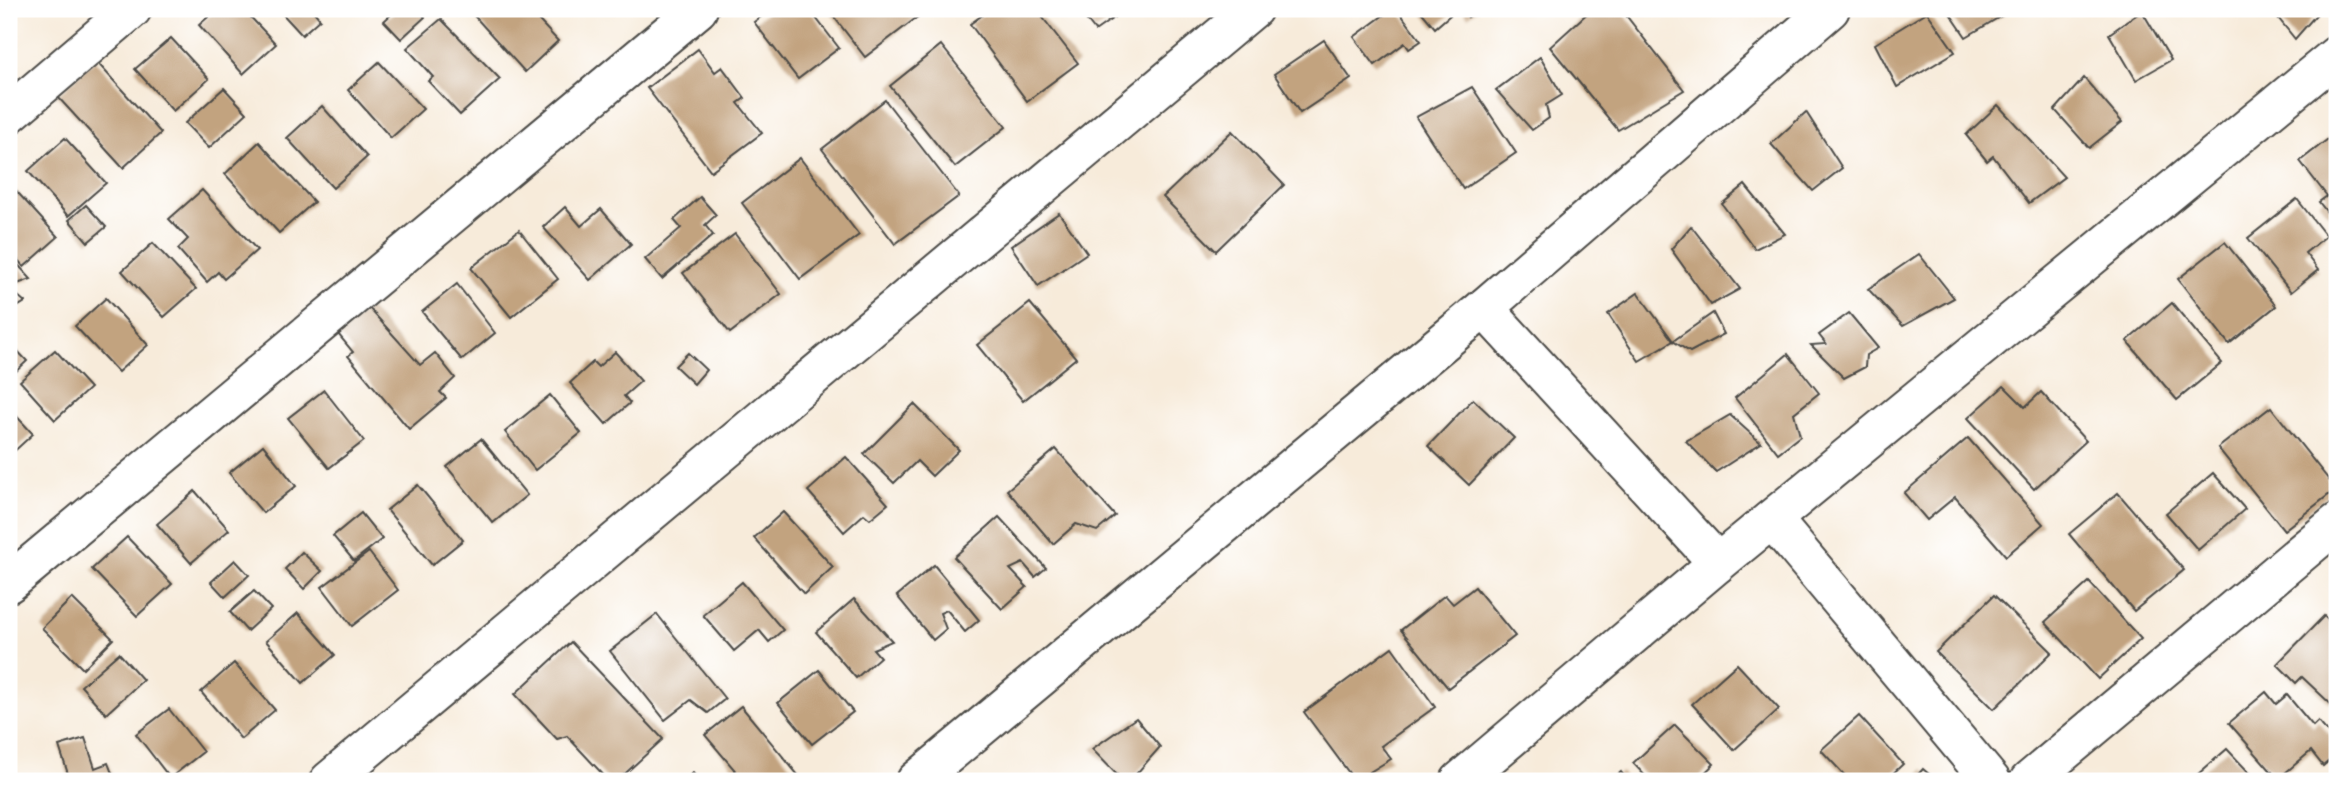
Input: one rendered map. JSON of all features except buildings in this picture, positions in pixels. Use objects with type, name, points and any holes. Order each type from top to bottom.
[{"type":"street","points":[[9,114],[132,9]]},
{"type":"street","points":[[9,583],[698,9]]},
{"type":"street","points":[[330,781],[1251,9]]},
{"type":"street","points":[[916,781],[1484,308],[1830,9]]},
{"type":"street","points":[[1460,781],[1718,563],[2337,55]]},
{"type":"street","points":[[1484,308],[1718,563]]},
{"type":"street","points":[[1772,519],[1991,781]]},
{"type":"street","points":[[2029,781],[2337,523]]}]
